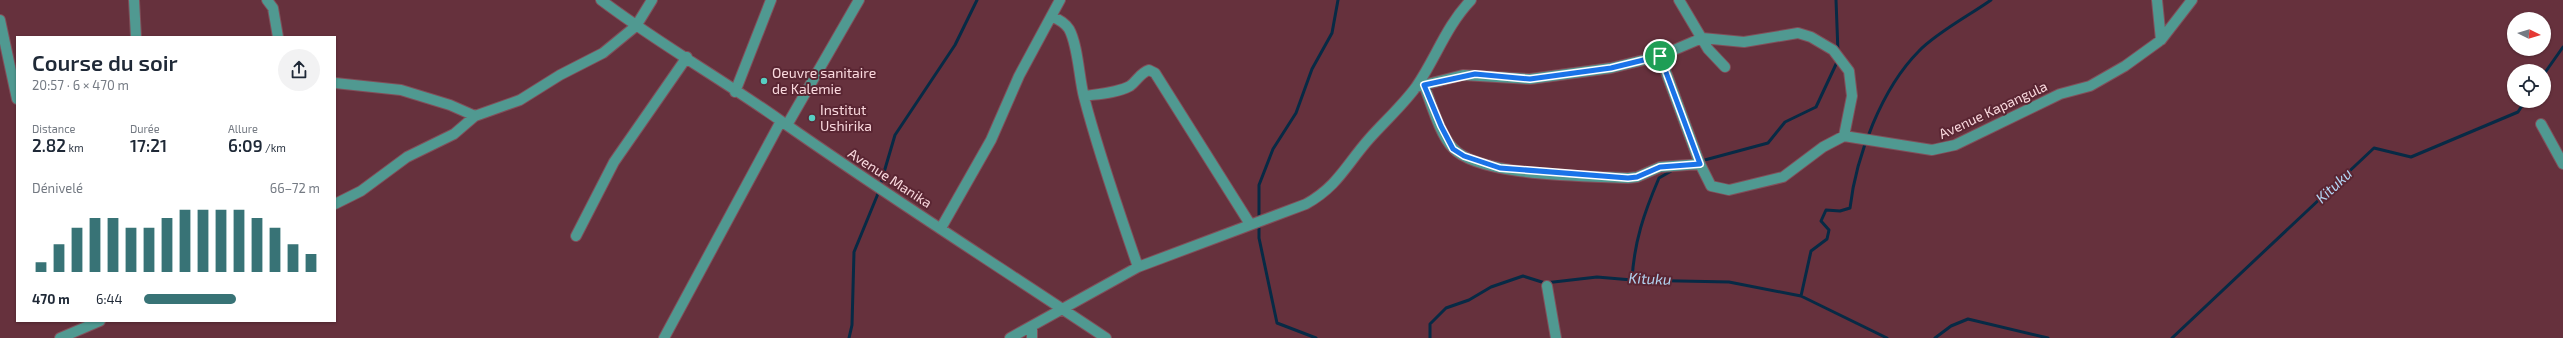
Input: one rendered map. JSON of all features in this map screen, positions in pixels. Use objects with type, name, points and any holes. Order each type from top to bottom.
[{"type":"street","points":[[134,0],[136,36]]},
{"type":"street","points":[[267,0],[273,8],[278,36]]},
{"type":"street","name":"Avenue Manika","points":[[601,0],[636,26],[687,57],[735,92],[784,123],[1106,338]]},
{"type":"street","points":[[336,204],[361,191],[408,157],[454,134],[475,116],[520,100],[560,75],[590,62],[636,26],[652,0]]},
{"type":"street","points":[[735,92],[771,0]]},
{"type":"street","points":[[664,338],[784,123],[859,0]]},
{"type":"street","points":[[940,228],[991,140],[1019,76],[1060,0]]},
{"type":"street","points":[[1010,338],[1063,310],[1138,267],[1306,204],[1329,190],[1369,139],[1390,119],[1420,86],[1444,35],[1472,0]]},
{"type":"street","points":[[1679,0],[1713,56],[1725,67]]},
{"type":"street","points":[[2157,0],[2161,40]]},
{"type":"street","name":"Avenue Kapangula","points":[[1844,136],[1932,150],[1943,150],[2060,94],[2090,86],[2125,66],[2161,40],[2192,0]]},
{"type":"street","points":[[1052,17],[1060,20],[1068,29],[1103,166],[1138,267]]},
{"type":"street","points":[[0,20],[16,94]]},
{"type":"street","points":[[1420,86],[1475,74],[1530,79],[1611,68],[1660,56],[1702,38],[1711,37],[1732,42],[1744,42],[1798,34],[1811,37],[1833,50],[1849,71],[1852,96],[1844,136],[1823,147],[1783,177],[1739,188],[1720,190],[1711,186],[1700,164],[1660,56]]},
{"type":"street","points":[[576,236],[614,162],[687,57]]},
{"type":"street","points":[[1084,96],[1118,90],[1131,85],[1142,72],[1149,70],[1155,73],[1250,224]]},
{"type":"street","points":[[336,83],[401,90],[450,105],[475,116]]},
{"type":"street","points":[[1420,86],[1453,149],[1464,156],[1500,168],[1628,178],[1643,175],[1660,167],[1700,164]]},
{"type":"street","points":[[2541,124],[2563,164]]},
{"type":"street","points":[[1547,286],[1556,338]]},
{"type":"street","points":[[60,338],[98,322]]},
{"type":"street","points":[[1032,326],[1032,338]]},
{"type":"waterway","points":[[849,338],[852,325],[854,252],[877,196],[895,135],[955,45],[977,0]]},
{"type":"waterway","points":[[1316,338],[1277,323],[1259,238],[1259,185],[1273,149],[1296,113],[1312,69],[1332,33],[1338,0]]},
{"type":"waterway","points":[[1836,0],[1838,52]]},
{"type":"waterway","points":[[1801,296],[1811,251],[1827,239],[1829,230],[1821,221],[1826,210],[1840,211],[1850,208],[1853,188],[1865,145],[1882,103],[1893,84],[1906,66],[1926,44],[1991,0]]},
{"type":"waterway","name":"Kituku","points":[[2551,64],[2563,47]]},
{"type":"waterway","points":[[1701,161],[1768,143],[1785,122],[1816,107],[1838,60]]},
{"type":"waterway","name":"Kituku","points":[[2172,338],[2374,148],[2411,157],[2518,112],[2521,108]]},
{"type":"waterway","points":[[1632,280],[1637,240],[1649,203],[1659,178],[1673,170]]},
{"type":"waterway","name":"Kituku","points":[[1430,338],[1430,324],[1446,308],[1469,300],[1491,287],[1523,276],[1545,283],[1597,277],[1632,280],[1729,282],[1801,296],[1887,338]]},
{"type":"waterway","name":"Kituku","points":[[1935,338],[1951,326],[1968,319],[2048,338]]},
{"type":"place","name":"Oeuvre sanitaire de Kalemie","points":[[764,81]]},
{"type":"place","name":"Institut Ushirika","points":[[812,118]]},
{"type":"route","points":[[1660,56],[1700,164],[1660,167],[1650,173],[1637,177],[1628,178],[1528,172],[1500,168],[1464,156],[1453,149],[1447,139],[1424,85],[1463,75],[1475,74],[1530,79],[1611,68],[1660,56]]}]
